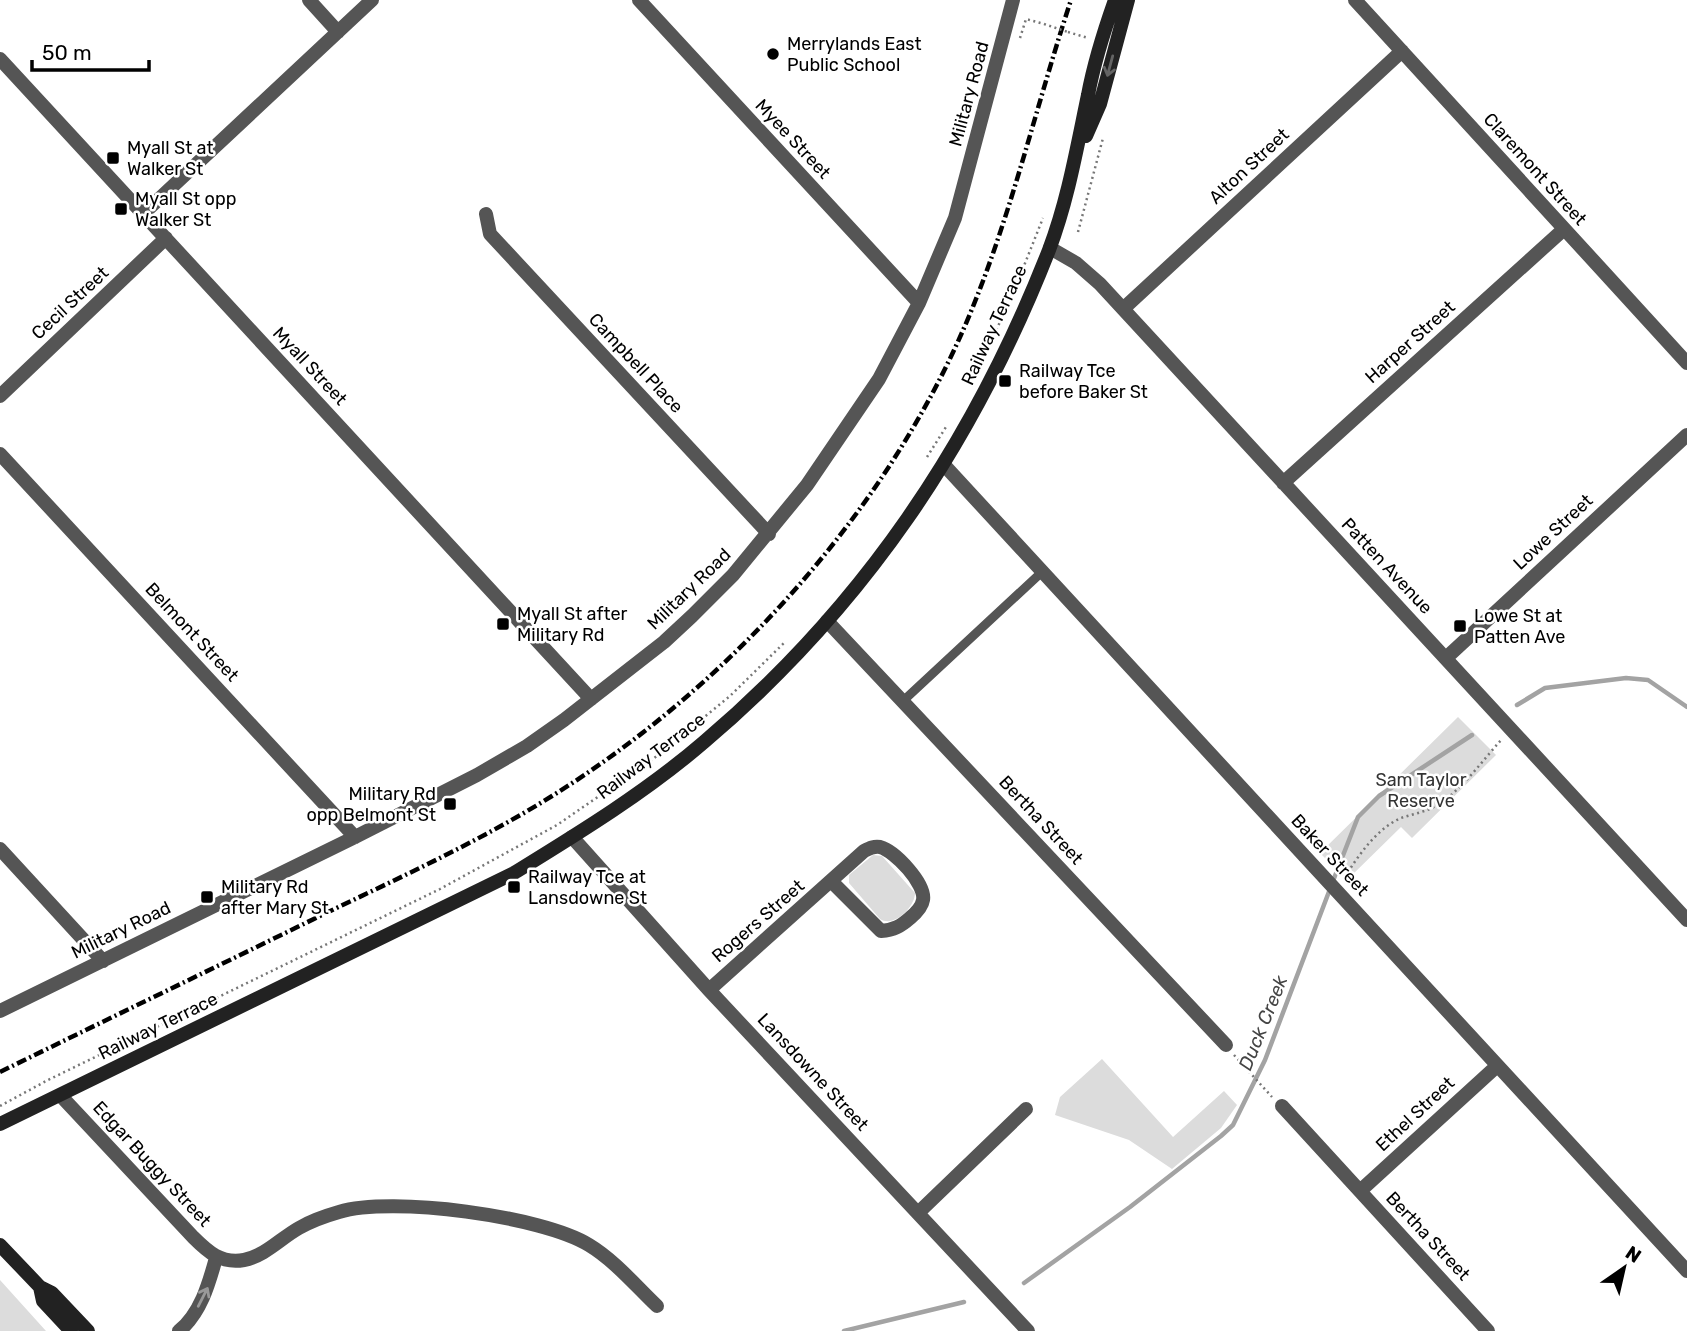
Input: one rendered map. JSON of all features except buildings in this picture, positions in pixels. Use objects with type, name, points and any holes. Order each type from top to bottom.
[{"type":"main road","name":"Railway Terrace","points":[[0,1124],[502,879],[572,837],[704,742],[788,664],[827,621],[889,544],[944,466],[1005,353],[1050,248],[1076,160],[1101,41],[1115,0]]},
{"type":"main road","name":"Railway Terrace","points":[[1076,160],[1100,103],[1128,0]]},
{"type":"main road","points":[[0,1245],[88,1331]]},
{"type":"main road","points":[[40,1287],[43,1301],[71,1331]]},
{"type":"street","points":[[309,0],[338,32]]},
{"type":"street","points":[[144,214],[372,0]]},
{"type":"street","name":"Myee Street","points":[[639,0],[919,303]]},
{"type":"street","name":"Claremont Street","points":[[1355,0],[1687,363]]},
{"type":"street","name":"Military Road","points":[[0,1011],[355,837],[507,757],[591,699],[664,642],[692,616],[769,534],[842,437],[879,379],[919,303],[956,218],[1010,2]]},
{"type":"street","name":"Alton Street","points":[[1123,309],[1402,51]]},
{"type":"street","name":"Myall Street","points":[[0,59],[591,699]]},
{"type":"street","name":"Campbell Place","points":[[486,214],[490,234],[769,534]]},
{"type":"street","name":"Harper Street","points":[[1283,482],[1563,230]]},
{"type":"street","name":"Cecil Street","points":[[0,396],[166,238]]},
{"type":"street","name":"Patten Avenue","points":[[1050,248],[1076,263],[1100,284],[1687,920]]},
{"type":"street","name":"Lowe Street","points":[[1446,658],[1687,435]]},
{"type":"street","name":"Belmont Street","points":[[0,453],[355,837]]},
{"type":"street","name":"Baker Street","points":[[944,466],[1687,1271]]},
{"type":"street","name":"Bertha Street","points":[[827,621],[1226,1045]]},
{"type":"street","name":"Lansdowne Street","points":[[572,837],[709,990],[1028,1331]]},
{"type":"street","name":"Rogers Street","points":[[709,990],[864,851],[873,847],[890,851],[918,881],[923,890],[923,901],[917,912],[901,926],[881,930],[832,882]]},
{"type":"street","points":[[0,849],[103,961]]},
{"type":"street","name":"Ethel Street","points":[[1360,1191],[1497,1066]]},
{"type":"street","name":"Edgar Buggy Street","points":[[61,1096],[193,1237],[216,1258]]},
{"type":"street","name":"Bertha Street","points":[[1282,1106],[1488,1331]]},
{"type":"street","points":[[919,1212],[1026,1109]]},
{"type":"street","points":[[179,1331],[192,1317],[201,1300],[216,1258],[229,1261],[252,1258],[299,1228],[342,1211],[392,1206],[525,1220],[563,1231],[591,1246],[657,1306]]},
{"type":"lane","points":[[903,701],[1042,570]]},
{"type":"path","points":[[1019,41],[1026,19],[1086,37]]},
{"type":"path","points":[[1348,872],[1364,849],[1385,829],[1399,819],[1438,805],[1447,797],[1507,726]]},
{"type":"path","points":[[1226,1045],[1262,1088]]},
{"type":"green space","name":"Sam Taylor Reserve","points":[[1458,717],[1496,755],[1412,838],[1401,827],[1347,880],[1320,853]]},
{"type":"green space","points":[[873,855],[882,856],[915,893],[908,910],[891,921],[880,919],[849,883],[849,875]]},
{"type":"green space","points":[[1102,1059],[1173,1137],[1224,1091],[1237,1105],[1221,1128],[1172,1169],[1129,1140],[1055,1115],[1060,1097]]},
{"type":"green space","points":[[0,1280],[46,1331],[0,1331]]},
{"type":"waterway","name":"Duck Creek","points":[[1517,705],[1545,688],[1626,678],[1648,680],[1687,707]]},
{"type":"waterway","name":"Duck Creek","points":[[1333,881],[1358,817],[1379,796],[1472,735]]},
{"type":"waterway","name":"Duck Creek","points":[[1024,1283],[1130,1207],[1233,1125],[1265,1060],[1330,889]]},
{"type":"waterway","name":"Duck Creek","points":[[844,1331],[964,1302]]},
{"type":"railway","points":[[0,1072],[440,858],[525,812],[617,752],[679,703],[738,650],[793,592],[844,530],[890,466],[930,398],[964,328],[995,247],[1071,0]]},
{"type":"place","name":"Merrylands East Public School","points":[[773,54]]},
{"type":"place","name":"Myall St at Walker St","points":[[113,158]]},
{"type":"place","name":"Myall St opp Walker St","points":[[121,209]]},
{"type":"place","name":"Railway Tce before Baker St","points":[[1005,381]]},
{"type":"place","name":"Myall St after Military Rd","points":[[503,624]]},
{"type":"place","name":"Lowe St at Patten Ave","points":[[1460,626]]},
{"type":"place","name":"Military Rd opp Belmont St","points":[[450,804]]},
{"type":"place","name":"Railway Tce at Lansdowne St","points":[[514,887]]},
{"type":"place","name":"Military Rd after Mary St","points":[[207,897]]}]
